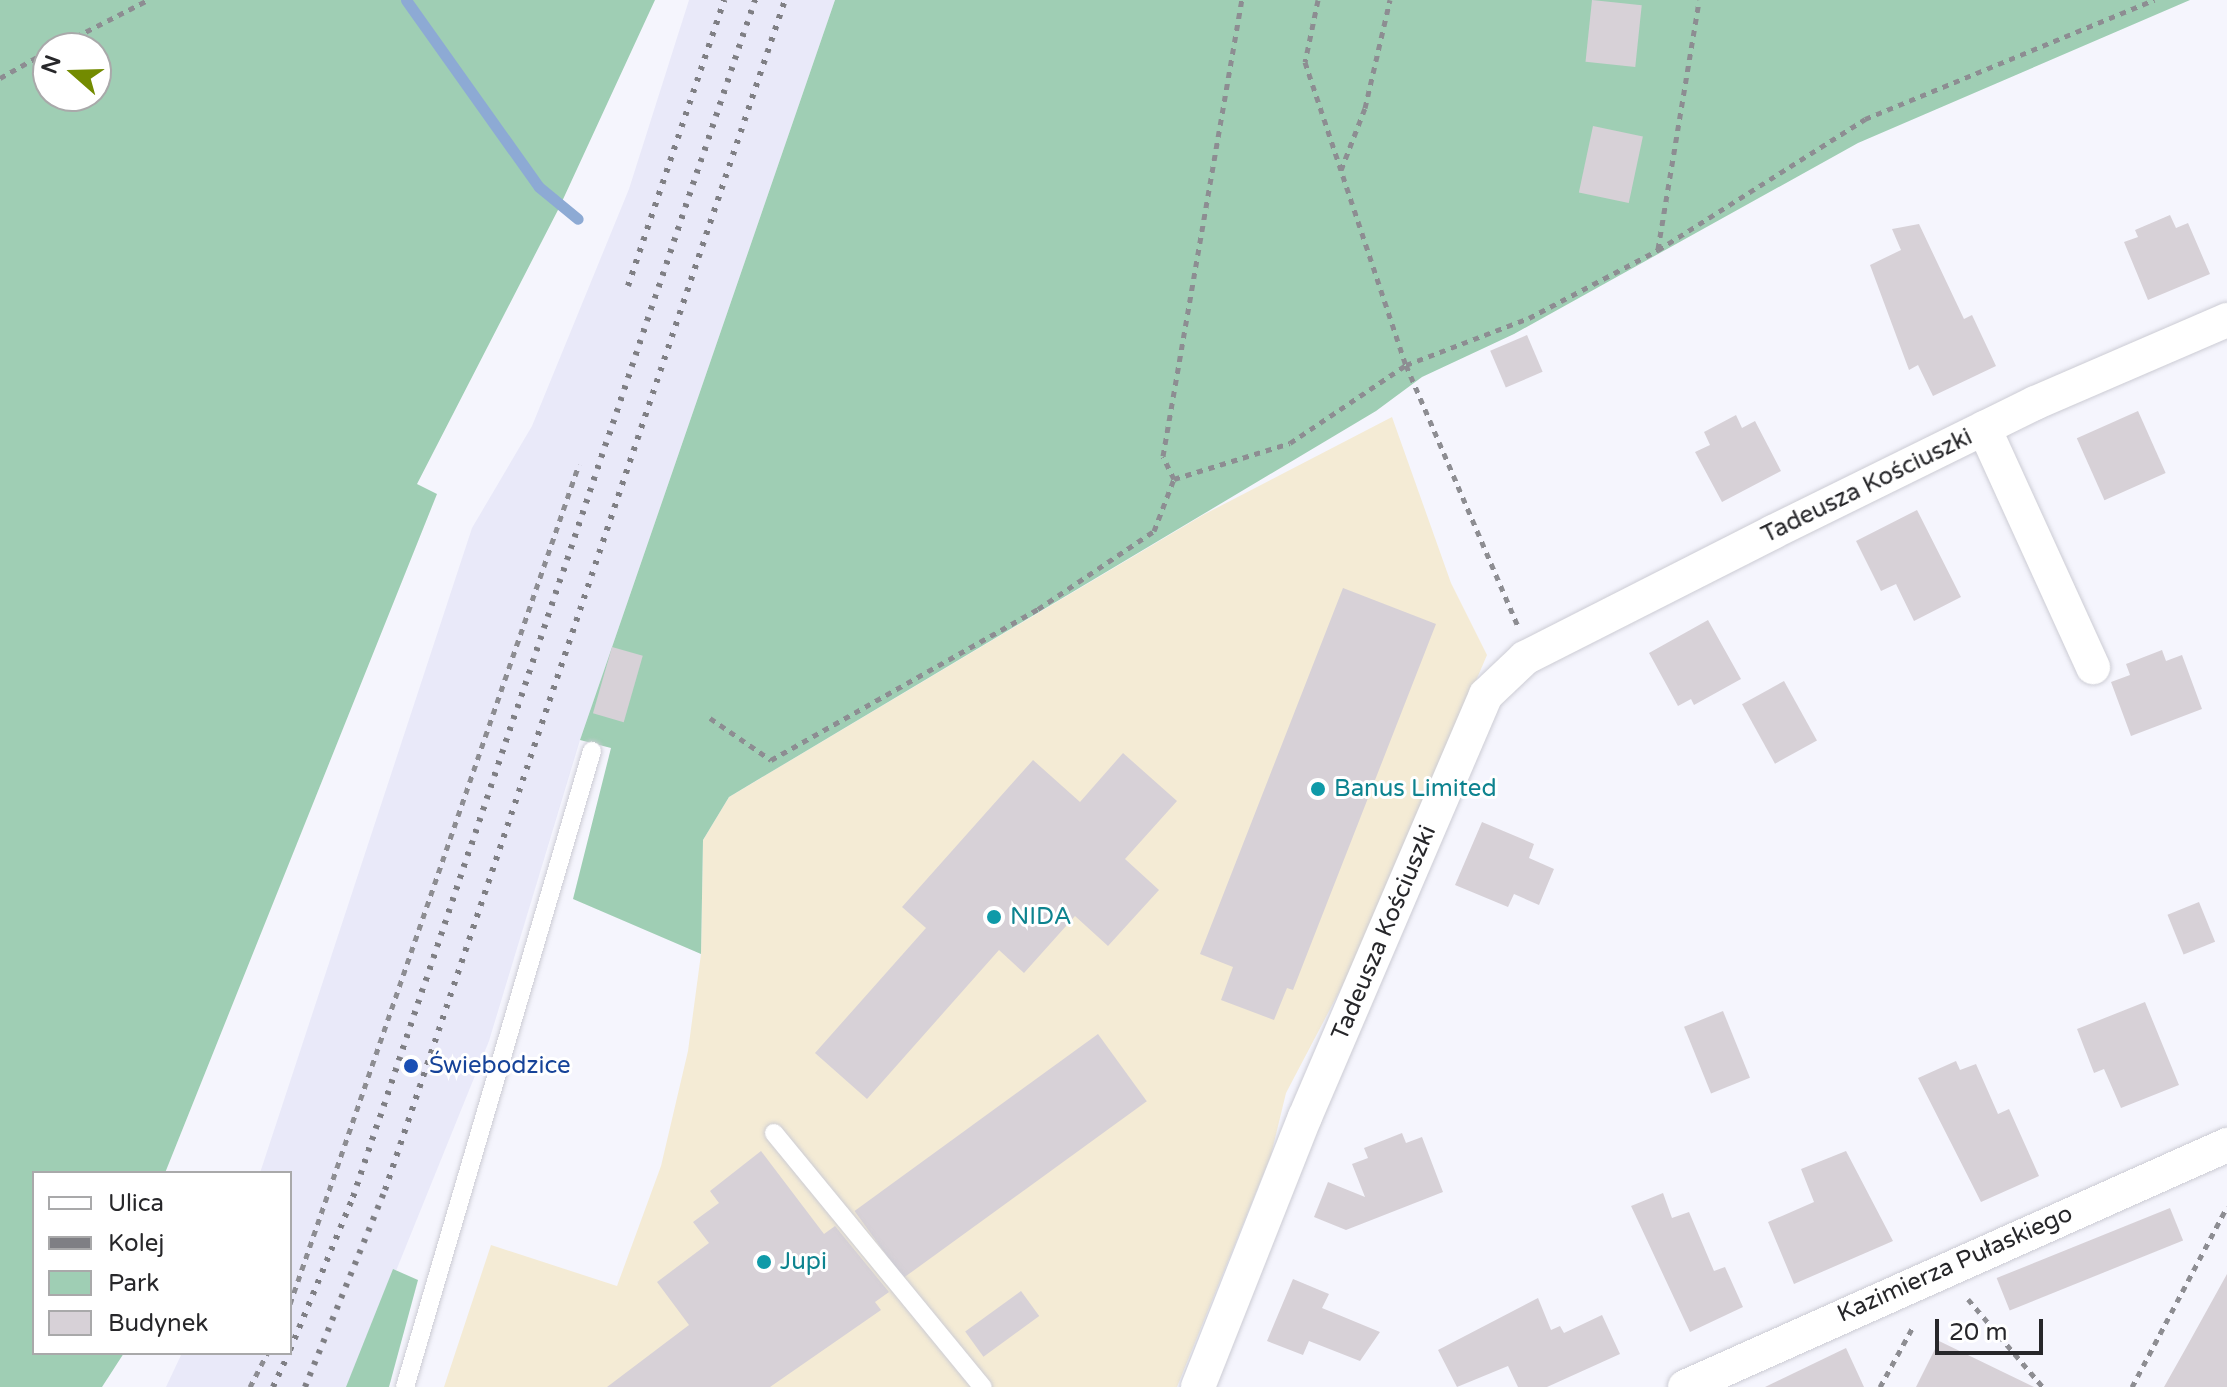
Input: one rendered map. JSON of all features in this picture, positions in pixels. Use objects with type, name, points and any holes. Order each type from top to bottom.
[{"type":"street","name":"Tadeusza Kościuszki","points":[[1198,1387],[1305,1117],[1486,695],[1525,658],[1984,428],[2227,320]]},
{"type":"street","name":"Tadeusza Kościuszki","points":[[1984,428],[2093,667]]},
{"type":"street","name":"Kazimierza Pułaskiego","points":[[1685,1387],[1943,1269],[2227,1145]]},
{"type":"lane","points":[[405,1387],[592,751]]},
{"type":"lane","points":[[774,1133],[983,1387]]},
{"type":"path","points":[[85,32],[148,0]]},
{"type":"path","points":[[710,718],[771,760],[1038,609],[1154,531],[1174,479],[1163,456],[1242,0]]},
{"type":"path","points":[[1318,0],[1305,62],[1406,365],[1517,624],[1525,658]]},
{"type":"path","points":[[1341,171],[1365,108],[1390,0]]},
{"type":"path","points":[[1658,250],[1699,0]]},
{"type":"path","points":[[1174,479],[1290,443],[1406,365],[1529,318],[1658,250],[1865,119],[2154,0]]},
{"type":"path","points":[[0,78],[32,60]]},
{"type":"path","points":[[292,1298],[579,464]]},
{"type":"path","points":[[2132,1387],[2227,1207]]},
{"type":"path","points":[[1943,1269],[2043,1387]]},
{"type":"path","points":[[1880,1387],[1918,1317]]},
{"type":"path","points":[[250,1387],[266,1355]]},
{"type":"shaded area","points":[[689,0],[835,0],[580,740],[489,1041],[349,1387],[166,1387],[181,1355],[292,1355],[292,1171],[261,1171],[472,528],[532,426],[629,189]]},
{"type":"shaded area","points":[[1392,417],[1451,583],[1487,655],[1359,954],[1286,1093],[1271,1155],[1177,1387],[444,1387],[491,1245],[617,1286],[661,1166],[688,1051],[701,954],[703,840],[729,797],[1203,515]]},
{"type":"green space","points":[[0,0],[655,0],[559,208],[417,484],[437,494],[166,1171],[32,1171],[32,1355],[123,1355],[102,1387],[0,1387]]},
{"type":"green space","points":[[835,0],[2190,0],[1858,143],[1514,334],[1422,377],[1376,411],[729,797],[703,840],[701,954],[573,899],[611,748],[580,740]]},
{"type":"green space","points":[[393,1269],[418,1280],[389,1387],[346,1387]]},
{"type":"building","points":[[1592,0],[1642,5],[1635,67],[1586,62]]},
{"type":"building","points":[[1593,126],[1643,137],[1629,203],[1579,193]]},
{"type":"building","points":[[2170,215],[2176,228],[2188,223],[2210,274],[2148,300],[2124,242],[2138,237],[2135,230]]},
{"type":"building","points":[[1919,224],[1964,319],[1972,315],[1996,366],[1933,396],[1918,365],[1909,370],[1870,265],[1901,250],[1892,229]]},
{"type":"building","points":[[1527,335],[1543,372],[1506,387],[1490,351]]},
{"type":"building","points":[[2138,411],[2166,473],[2104,500],[2077,438]]},
{"type":"building","points":[[1736,415],[1742,428],[1755,421],[1781,471],[1722,502],[1695,452],[1710,445],[1704,432]]},
{"type":"building","points":[[1917,510],[1961,597],[1914,621],[1896,584],[1881,591],[1856,541]]},
{"type":"building","name":"Banus Limited","points":[[1343,588],[1436,624],[1293,990],[1287,988],[1274,1020],[1221,1000],[1233,967],[1200,954]]},
{"type":"building","points":[[1708,620],[1741,679],[1694,705],[1691,699],[1678,706],[1649,653]]},
{"type":"building","points":[[612,647],[643,656],[624,722],[593,713]]},
{"type":"building","points":[[2162,650],[2166,661],[2182,655],[2202,709],[2131,736],[2111,682],[2130,675],[2126,664]]},
{"type":"building","points":[[1784,681],[1817,740],[1775,764],[1742,704]]},
{"type":"building","name":"NIDA","points":[[1123,753],[1177,801],[1125,859],[1159,890],[1108,946],[1075,916],[1024,973],[999,950],[867,1099],[815,1053],[926,928],[902,907],[1033,760],[1080,802]]},
{"type":"building","points":[[1482,822],[1534,844],[1529,858],[1554,869],[1539,905],[1514,894],[1508,907],[1455,885]]},
{"type":"building","points":[[2199,902],[2215,942],[2184,955],[2167,915]]},
{"type":"building","points":[[2145,1002],[2179,1085],[2121,1108],[2104,1069],[2094,1073],[2077,1029]]},
{"type":"building","points":[[1723,1011],[1750,1078],[1711,1093],[1684,1027]]},
{"type":"building","points":[[1098,1034],[1147,1101],[903,1278],[854,1211]]},
{"type":"building","points":[[1956,1061],[1960,1070],[1976,1064],[1998,1114],[2009,1109],[2039,1176],[1981,1202],[1918,1078]]},
{"type":"building","points":[[1402,1133],[1406,1143],[1422,1137],[1443,1192],[1346,1230],[1314,1217],[1328,1182],[1365,1197],[1352,1164],[1368,1158],[1364,1148]]},
{"type":"building","name":"Jupi","points":[[761,1151],[824,1234],[835,1226],[889,1292],[875,1302],[881,1310],[770,1387],[607,1387],[689,1325],[657,1282],[709,1243],[693,1222],[719,1203],[710,1191]]},
{"type":"building","points":[[1846,1151],[1893,1241],[1794,1284],[1768,1222],[1814,1202],[1801,1169]]},
{"type":"building","points":[[1663,1193],[1672,1218],[1689,1212],[1714,1271],[1725,1267],[1743,1307],[1690,1332],[1631,1206]]},
{"type":"building","points":[[2170,1208],[2183,1240],[2010,1311],[1997,1278]]},
{"type":"building","points":[[2227,1274],[2227,1387],[2164,1387],[2186,1348]]},
{"type":"building","points":[[1293,1279],[1329,1294],[1322,1308],[1380,1332],[1360,1361],[1309,1341],[1303,1355],[1267,1341]]},
{"type":"building","points":[[1021,1291],[1039,1316],[983,1357],[965,1332]]},
{"type":"building","points":[[1538,1298],[1551,1330],[1560,1326],[1564,1333],[1602,1315],[1620,1354],[1547,1387],[1518,1387],[1508,1366],[1457,1387],[1438,1350]]},
{"type":"building","points":[[1939,1341],[2034,1387],[1916,1387]]},
{"type":"building","points":[[1846,1348],[1864,1387],[1765,1387]]},
{"type":"waterway","points":[[406,0],[539,187],[578,219]]},
{"type":"railway","points":[[628,286],[724,0]]},
{"type":"railway","points":[[292,1345],[353,1197],[755,0]]},
{"type":"railway","points":[[305,1387],[385,1190],[785,0]]},
{"type":"railway","points":[[273,1387],[288,1355]]},
{"type":"place","name":"Banus Limited","points":[[1318,789]]},
{"type":"place","name":"NIDA","points":[[994,917]]},
{"type":"place","name":"Świebodzice","points":[[411,1066]]},
{"type":"place","name":"Jupi","points":[[764,1262]]}]
